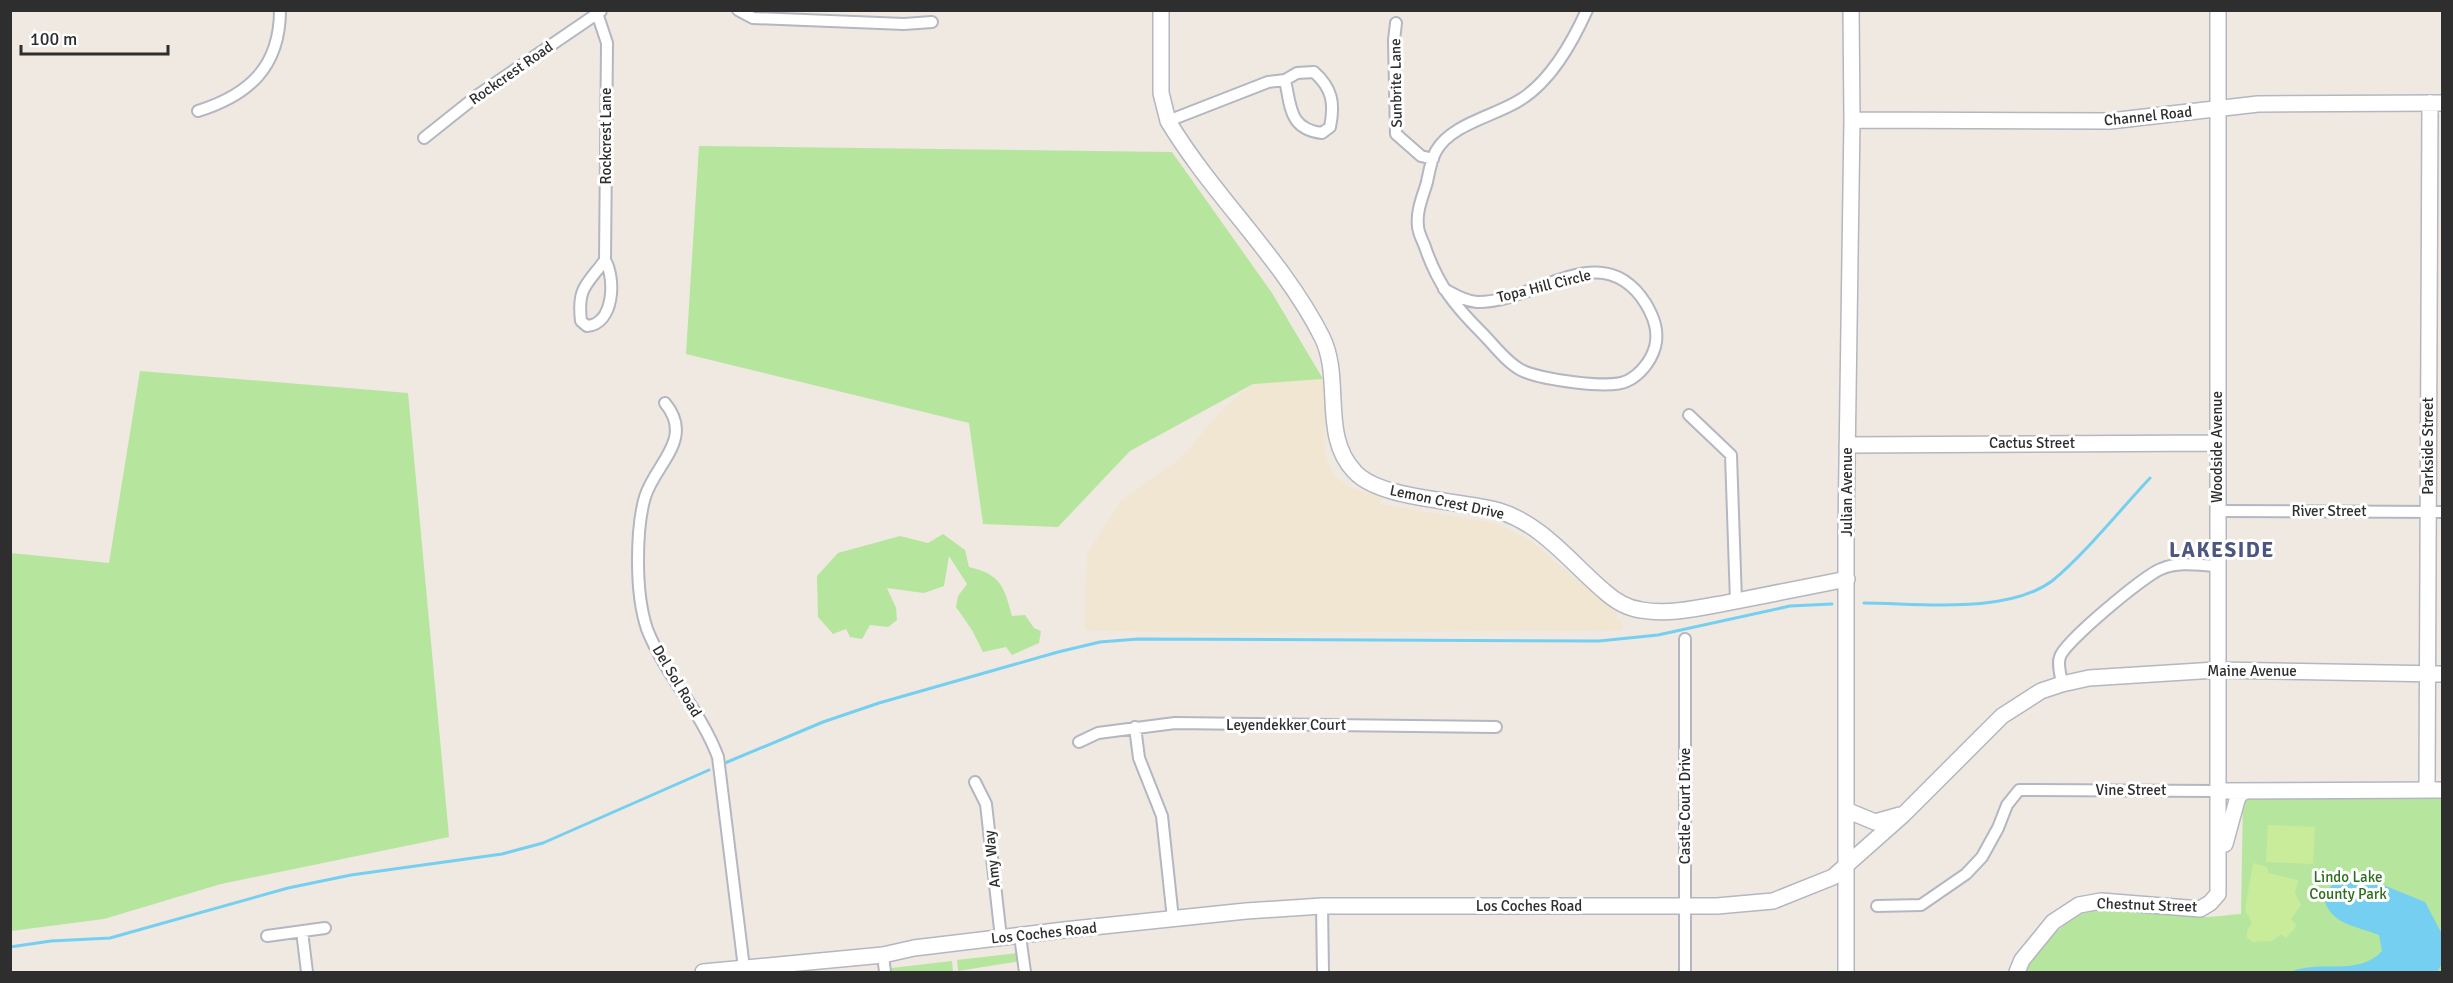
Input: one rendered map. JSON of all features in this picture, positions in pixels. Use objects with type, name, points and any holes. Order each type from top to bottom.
[{"type":"street","points":[[198,111],[223,103],[244,90],[261,73],[276,45],[280,10]]},
{"type":"street","points":[[738,10],[753,18],[904,24],[932,22]]},
{"type":"street","name":"Lemon Crest Drive","points":[[1161,10],[1161,93],[1168,121],[1294,291],[1322,338],[1332,371],[1337,440],[1347,464],[1359,476],[1383,489],[1489,509],[1511,516],[1542,534],[1615,600],[1633,608],[1672,611],[1847,579]]},
{"type":"street","name":"Topa Hill Circle","points":[[1444,289],[1464,300],[1478,302],[1500,298],[1570,276],[1608,272],[1623,278],[1638,293],[1653,317],[1657,337],[1653,354],[1642,370],[1627,382],[1609,386],[1531,375],[1515,367],[1459,311],[1435,276],[1418,226],[1419,208],[1436,151],[1451,135],[1521,99],[1547,76],[1576,35],[1587,10]]},
{"type":"street","name":"Julian Avenue","points":[[1846,972],[1851,10]]},
{"type":"street","name":"Woodside Avenue","points":[[2218,10],[2216,791],[2220,884]]},
{"type":"street","name":"Rockcrest Road","points":[[424,138],[478,95],[599,12]]},
{"type":"street","name":"Rockcrest Lane","points":[[599,12],[607,44],[605,260],[611,278],[607,312],[602,321],[587,326],[580,321],[579,299],[588,279],[605,260]]},
{"type":"street","name":"Sunbrite Lane","points":[[1396,22],[1394,40],[1396,134],[1421,156],[1433,159]]},
{"type":"street","points":[[1168,121],[1268,82],[1285,80],[1298,73],[1314,72],[1328,84],[1332,98],[1330,127],[1322,133],[1310,131],[1299,124],[1292,115],[1285,80]]},
{"type":"street","name":"Channel Road","points":[[1852,120],[2110,121],[2218,107],[2270,104],[2436,103]]},
{"type":"street","name":"Parkside Street","points":[[2435,790],[2436,103]]},
{"type":"street","name":"Del Sol Road","points":[[665,403],[673,415],[675,440],[672,452],[651,481],[642,507],[638,560],[643,610],[655,646],[705,727],[718,757],[744,968]]},
{"type":"street","points":[[1689,415],[1731,455],[1736,601]]},
{"type":"street","name":"Cactus Street","points":[[1847,445],[2217,443]]},
{"type":"street","name":"River Street","points":[[2216,511],[2435,512]]},
{"type":"street","points":[[2062,684],[2059,657],[2066,647],[2121,597],[2160,569],[2177,565],[2216,566]]},
{"type":"street","name":"Castle Court Drive","points":[[1685,639],[1685,972]]},
{"type":"street","name":"Maine Avenue","points":[[2062,684],[2089,678],[2217,669],[2435,674]]},
{"type":"street","name":"Los Coches Road","points":[[703,972],[883,955],[923,947],[1173,919],[1322,906],[1685,906],[1750,905],[1773,901],[1818,884],[1845,869],[1903,815],[2002,716],[2041,691],[2062,684]]},
{"type":"street","name":"Leyendekker Court","points":[[1079,742],[1098,733],[1175,723],[1496,727]]},
{"type":"street","points":[[1135,727],[1139,758],[1162,816],[1173,919]]},
{"type":"street","name":"Amy Way","points":[[975,782],[986,804],[1002,938]]},
{"type":"street","name":"Vine Street","points":[[1877,906],[1921,905],[1966,874],[1982,857],[1998,828],[2007,805],[2019,790],[2435,790]]},
{"type":"street","points":[[2220,867],[2232,813],[2240,794],[2246,791]]},
{"type":"street","points":[[1846,810],[1875,822],[1903,815]]},
{"type":"street","name":"Chestnut Street","points":[[2017,972],[2022,960],[2063,914],[2079,905],[2101,901],[2200,909],[2218,894],[2220,884]]},
{"type":"street","points":[[1322,906],[1323,972]]},
{"type":"street","points":[[267,936],[325,928]]},
{"type":"street","points":[[302,930],[307,972]]},
{"type":"street","points":[[1020,936],[1025,972]]},
{"type":"street","points":[[883,955],[885,972]]},
{"type":"shaded area","points":[[1323,379],[1326,403],[1324,447],[1328,463],[1336,477],[1351,488],[1384,498],[1379,504],[1498,524],[1528,539],[1617,613],[1616,619],[1622,621],[1622,630],[1204,633],[1085,630],[1087,554],[1121,501],[1181,458],[1226,406],[1253,384]]},
{"type":"green space","points":[[699,146],[1172,152],[1272,293],[1323,379],[1253,384],[1130,451],[1058,527],[983,524],[969,423],[686,354]]},
{"type":"green space","points":[[140,371],[408,393],[449,837],[221,884],[104,919],[11,931],[11,553],[109,563]]},
{"type":"green space","points":[[943,534],[965,550],[969,567],[988,574],[1000,583],[1012,616],[1025,615],[1034,628],[1041,631],[1039,643],[1012,655],[1006,647],[983,652],[972,630],[956,607],[958,596],[967,584],[949,556],[944,586],[924,593],[887,588],[896,608],[897,620],[888,627],[870,625],[862,639],[850,637],[846,629],[833,634],[818,617],[817,576],[838,553],[900,536],[928,543]]},
{"type":"green space","name":"Lindo Lake County Park","points":[[2243,798],[2442,798],[2442,972],[2023,972],[2034,955],[2052,936],[2071,920],[2090,911],[2113,909],[2201,917],[2241,914]]},
{"type":"green space","points":[[2268,825],[2315,827],[2313,864],[2266,862]]},
{"type":"green space","points":[[2253,863],[2267,867],[2268,873],[2298,880],[2295,893],[2301,905],[2291,919],[2297,926],[2286,938],[2281,934],[2272,941],[2253,942],[2247,938],[2247,931],[2252,923],[2245,910]]},
{"type":"green space","points":[[1019,953],[1021,961],[958,971],[957,960]]},
{"type":"green space","points":[[952,961],[953,972],[891,972],[891,968]]},
{"type":"water","points":[[2340,878],[2371,880],[2425,902],[2442,934],[2442,964],[2437,972],[2290,972],[2301,968],[2350,966],[2373,959],[2382,951],[2379,935],[2351,926],[2330,912],[2323,894]]},
{"type":"waterway","points":[[1864,603],[1961,605],[2011,599],[2033,592],[2052,581],[2077,558],[2150,478]]},
{"type":"waterway","points":[[725,763],[823,722],[879,703],[1100,642],[1138,639],[1599,641],[1658,635],[1790,606],[1832,604]]},
{"type":"waterway","points":[[10,947],[51,941],[110,938],[288,888],[351,875],[502,854],[543,843],[709,770]]},
{"type":"district","name":"LAKESIDE","points":[[2222,550]]}]
